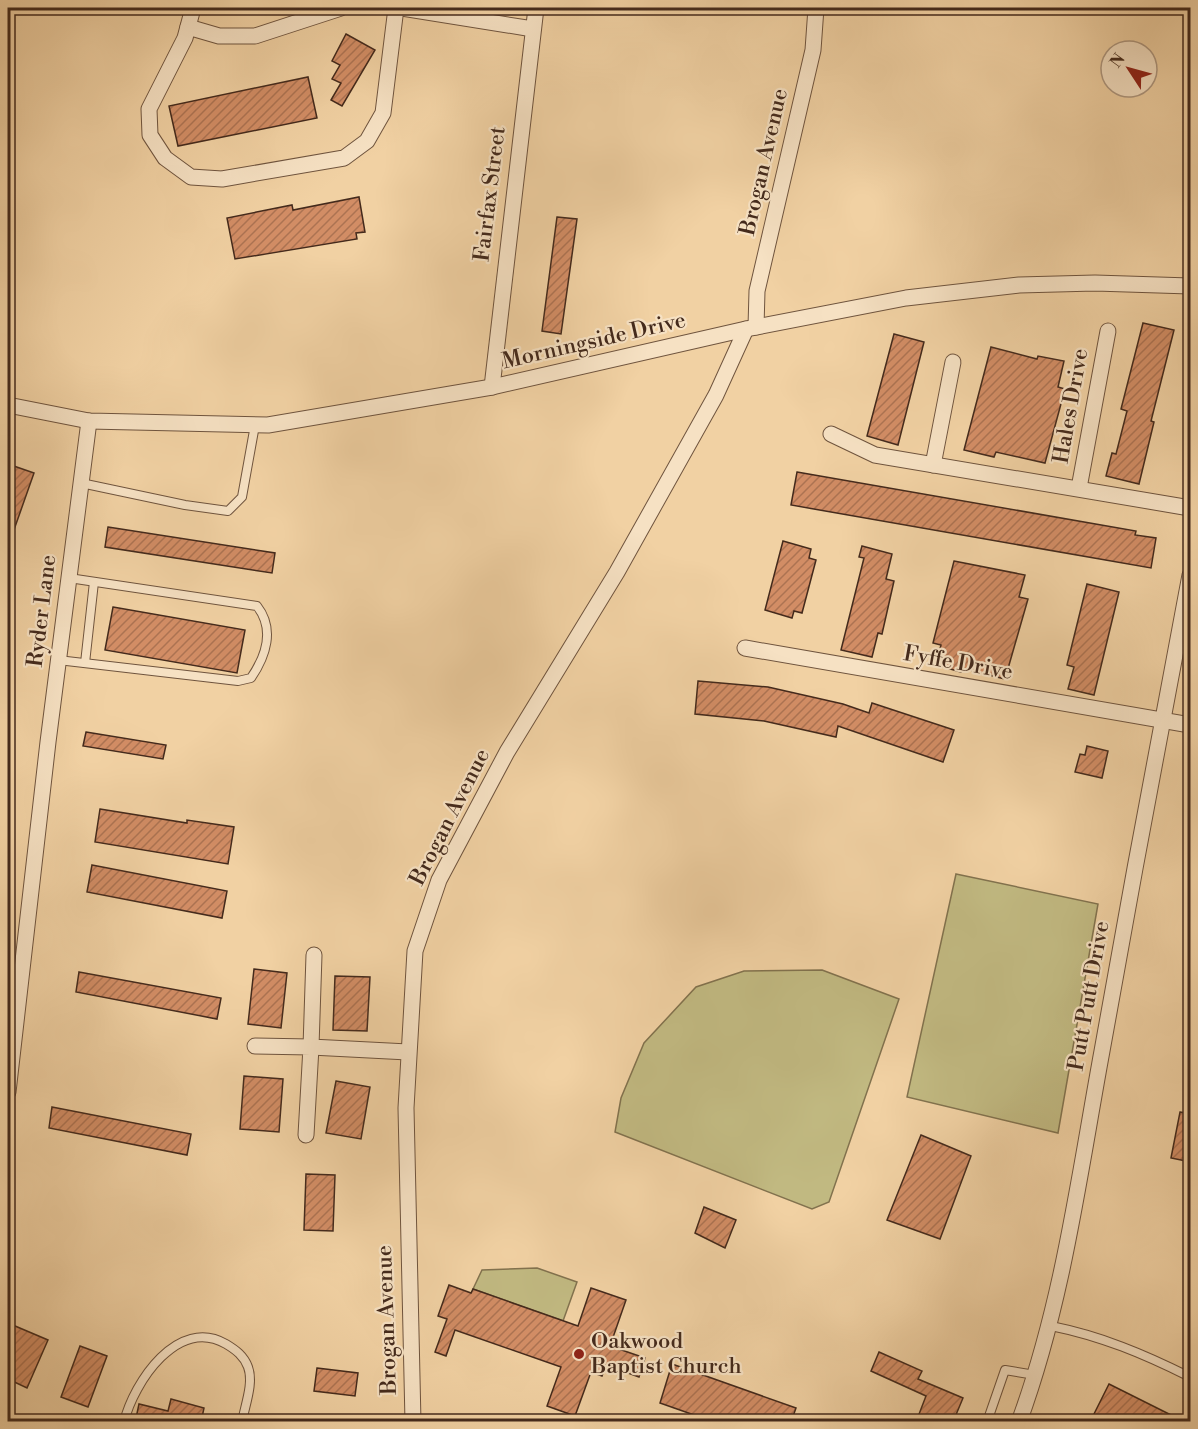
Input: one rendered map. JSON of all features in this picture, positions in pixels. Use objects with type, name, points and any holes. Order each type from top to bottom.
[{"type":"street","points":[[193,8],[188,27],[149,110],[150,135],[165,158],[191,177],[222,179],[344,158],[368,141],[383,113],[396,8]]},
{"type":"street","points":[[188,27],[219,36],[255,36],[341,8]]},
{"type":"street","points":[[402,8],[533,29]]},
{"type":"street","name":"Fairfax Street","points":[[492,387],[536,8]]},
{"type":"street","name":"Brogan Avenue","points":[[413,1422],[407,1240],[408,1052],[415,951],[439,879],[507,753],[616,572],[716,395],[751,328],[757,291],[813,50],[816,8]]},
{"type":"street","name":"Morningside Drive","points":[[8,405],[89,422],[255,425],[364,411],[492,387],[751,328],[906,298],[1019,285],[1095,283],[1191,286]]},
{"type":"street","name":"Hales Drive","points":[[1079,488],[1108,331]]},
{"type":"street","points":[[933,465],[953,362]]},
{"type":"street","name":"Ryder Lane","points":[[8,1092],[14,982],[89,422]]},
{"type":"street","name":"Hales Drive","points":[[831,434],[875,455],[1191,508]]},
{"type":"street","name":"Putt Putt Drive","points":[[1019,1422],[1051,1326],[1077,1197],[1191,576]]},
{"type":"street","name":"Fyffe Drive","points":[[745,648],[1191,725]]},
{"type":"street","points":[[306,1135],[314,955]]},
{"type":"street","points":[[255,1046],[408,1052]]},
{"type":"lane","points":[[81,483],[185,506],[228,511],[242,497],[255,425]]},
{"type":"lane","points":[[58,660],[238,681],[251,678],[261,663],[268,638],[266,617],[257,606],[69,578]]},
{"type":"lane","points":[[85,663],[94,582]]},
{"type":"lane","points":[[1051,1326],[1088,1333],[1134,1349],[1191,1377]]},
{"type":"lane","points":[[124,1422],[128,1406],[142,1380],[174,1346],[193,1337],[218,1339],[238,1351],[248,1367],[249,1386],[242,1422]]},
{"type":"lane","points":[[987,1422],[1005,1370],[1036,1375]]},
{"type":"shaded area","points":[[956,874],[1098,904],[1058,1133],[907,1097]]},
{"type":"shaded area","points":[[822,970],[899,999],[829,1202],[812,1209],[615,1132],[621,1098],[644,1043],[696,987],[744,971]]},
{"type":"shaded area","points":[[537,1268],[577,1282],[563,1321],[473,1289],[482,1270]]},
{"type":"building","points":[[346,34],[375,50],[342,106],[331,100],[341,83],[332,79],[340,65],[332,61]]},
{"type":"building","points":[[308,77],[317,118],[178,146],[169,106]]},
{"type":"building","points":[[359,197],[365,232],[356,233],[357,239],[235,259],[227,218],[292,205],[293,210]]},
{"type":"building","points":[[557,217],[577,219],[561,334],[542,331]]},
{"type":"building","points":[[1143,323],[1174,330],[1151,421],[1154,422],[1139,484],[1106,476],[1112,453],[1116,454],[1127,411],[1121,409]]},
{"type":"building","points":[[894,334],[924,342],[898,445],[867,436]]},
{"type":"building","points":[[991,347],[1037,359],[1038,356],[1064,361],[1058,387],[1065,389],[1045,463],[996,452],[994,457],[964,450]]},
{"type":"building","points":[[8,464],[34,473],[9,544],[8,543]]},
{"type":"building","points":[[797,472],[1136,531],[1135,535],[1156,538],[1151,568],[791,505]]},
{"type":"building","points":[[108,527],[275,553],[272,573],[105,547]]},
{"type":"building","points":[[783,541],[811,549],[809,558],[816,560],[802,613],[794,611],[792,618],[765,610]]},
{"type":"building","points":[[862,546],[892,554],[886,579],[894,581],[882,634],[878,633],[872,657],[841,650],[864,558],[859,557]]},
{"type":"building","points":[[954,561],[1025,575],[1019,597],[1028,599],[1005,679],[962,668],[961,672],[936,665],[941,645],[933,643]]},
{"type":"building","points":[[1087,584],[1119,592],[1094,695],[1068,689],[1074,667],[1067,665]]},
{"type":"building","points":[[113,607],[245,630],[237,673],[105,650]]},
{"type":"building","points":[[698,681],[768,687],[843,704],[869,713],[872,703],[954,730],[943,762],[838,726],[836,737],[764,721],[695,714]]},
{"type":"building","points":[[86,732],[166,745],[163,759],[83,746]]},
{"type":"building","points":[[1087,746],[1108,751],[1102,778],[1075,772],[1080,754],[1085,755]]},
{"type":"building","points":[[100,809],[187,823],[187,820],[234,827],[228,864],[95,842]]},
{"type":"building","points":[[92,865],[227,891],[222,918],[87,892]]},
{"type":"building","points":[[254,969],[287,973],[281,1028],[248,1024]]},
{"type":"building","points":[[79,972],[221,998],[217,1019],[76,992]]},
{"type":"building","points":[[335,976],[370,977],[367,1031],[333,1030]]},
{"type":"building","points":[[244,1076],[283,1079],[279,1132],[240,1129]]},
{"type":"building","points":[[336,1081],[370,1087],[361,1139],[326,1133]]},
{"type":"building","points":[[52,1107],[191,1134],[187,1155],[49,1128]]},
{"type":"building","points":[[1180,1112],[1191,1114],[1191,1162],[1171,1158]]},
{"type":"building","points":[[921,1135],[971,1156],[940,1239],[887,1220]]},
{"type":"building","points":[[306,1174],[335,1175],[333,1231],[304,1230]]},
{"type":"building","points":[[704,1207],[736,1220],[725,1248],[695,1233]]},
{"type":"building","name":"Oakwood Baptist Church","points":[[449,1285],[471,1293],[473,1289],[578,1326],[591,1288],[626,1300],[610,1346],[645,1358],[639,1377],[606,1365],[602,1376],[591,1372],[575,1416],[547,1406],[561,1367],[455,1330],[446,1356],[435,1352],[447,1319],[438,1316]]},
{"type":"building","points":[[8,1323],[48,1340],[27,1388],[8,1379]]},
{"type":"building","points":[[80,1346],[107,1356],[88,1407],[61,1397]]},
{"type":"building","points":[[879,1352],[922,1371],[918,1379],[963,1398],[953,1422],[916,1422],[926,1396],[871,1371]]},
{"type":"building","points":[[672,1364],[796,1408],[791,1422],[695,1422],[697,1416],[660,1403]]},
{"type":"building","points":[[317,1368],[358,1373],[355,1396],[314,1391]]},
{"type":"building","points":[[1109,1384],[1185,1422],[1090,1422]]},
{"type":"building","points":[[171,1399],[204,1408],[201,1422],[151,1422],[136,1418],[139,1404],[168,1411]]},
{"type":"place","name":"Oakwood Baptist Church","points":[[579,1354]]}]
